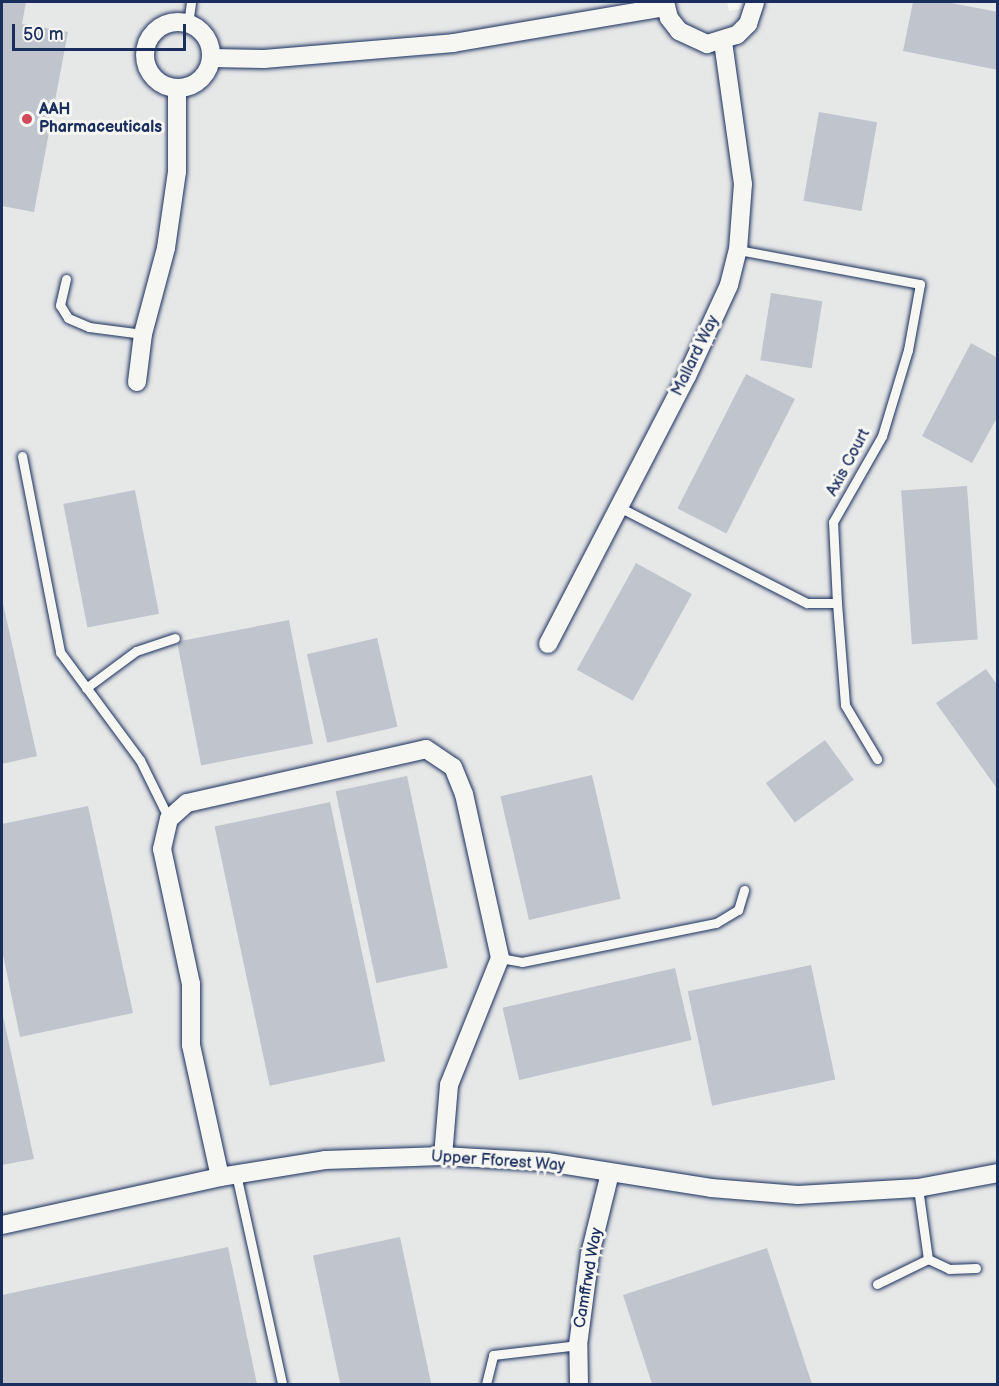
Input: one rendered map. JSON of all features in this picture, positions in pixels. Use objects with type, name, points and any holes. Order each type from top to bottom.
[{"type":"street","points":[[211,58],[264,59],[453,43],[666,4],[679,31],[692,40],[723,42],[748,24],[755,2]]},
{"type":"street","points":[[166,24],[188,24],[206,37],[211,58],[200,80],[177,88],[156,80],[149,71],[146,49],[157,30],[166,24]]},
{"type":"street","name":"Mallard Way","points":[[548,644],[697,356],[729,285],[738,250],[743,184],[723,42]]},
{"type":"street","points":[[137,382],[143,334],[166,248],[177,172],[177,88]]},
{"type":"street","points":[[228,1175],[191,1045],[191,984],[162,849],[170,819],[187,803],[426,749],[453,766],[464,794],[500,958],[449,1085],[443,1156]]},
{"type":"street","name":"Upper Fforest Way","points":[[2,1225],[228,1175],[325,1160],[443,1156],[547,1162],[711,1188],[798,1195],[918,1188],[998,1173]]},
{"type":"street","name":"Camffrwd Way","points":[[579,1384],[578,1345],[590,1254],[610,1173]]},
{"type":"lane","points":[[188,24],[191,2]]},
{"type":"lane","name":"Axis Court","points":[[738,250],[920,284],[908,350],[882,436],[833,522],[837,603]]},
{"type":"lane","points":[[66,279],[60,305],[68,318],[88,327],[143,334]]},
{"type":"lane","points":[[22,456],[60,652],[140,760],[170,819]]},
{"type":"lane","points":[[619,507],[807,603],[837,603],[845,705],[877,759]]},
{"type":"lane","points":[[86,688],[136,651],[175,638]]},
{"type":"lane","points":[[500,958],[522,962],[716,923],[738,910],[744,890]]},
{"type":"lane","points":[[228,1175],[282,1384]]},
{"type":"lane","points":[[918,1188],[928,1259]]},
{"type":"lane","points":[[928,1259],[949,1269],[976,1268]]},
{"type":"lane","points":[[877,1284],[928,1259]]},
{"type":"lane","points":[[486,1384],[494,1355],[578,1345]]},
{"type":"shaded area","points":[[2,2],[727,2],[729,11],[775,2],[997,2],[997,1384],[2,1384]]},
{"type":"building","name":"AAH Pharmaceuticals","points":[[2,2],[26,2],[22,24],[68,32],[34,212],[2,206]]},
{"type":"building","points":[[913,2],[946,2],[998,12],[998,70],[903,51]]},
{"type":"building","points":[[819,112],[877,122],[861,211],[803,201]]},
{"type":"building","points":[[771,293],[822,301],[812,368],[760,360]]},
{"type":"building","points":[[971,343],[998,358],[998,416],[972,463],[922,436]]},
{"type":"building","points":[[746,374],[795,399],[726,534],[677,509]]},
{"type":"building","points":[[967,486],[978,640],[912,644],[901,491]]},
{"type":"building","points":[[135,490],[159,614],[87,628],[63,504]]},
{"type":"building","points":[[636,563],[692,594],[633,701],[577,670]]},
{"type":"building","points":[[2,599],[37,756],[2,764]]},
{"type":"building","points":[[289,620],[313,744],[201,765],[177,642]]},
{"type":"building","points":[[377,638],[397,727],[327,743],[307,654]]},
{"type":"building","points":[[986,669],[998,686],[998,790],[936,703]]},
{"type":"building","points":[[825,740],[854,780],[795,823],[766,783]]},
{"type":"building","points":[[592,775],[621,899],[529,920],[500,796]]},
{"type":"building","points":[[407,776],[448,968],[376,983],[336,791]]},
{"type":"building","points":[[330,802],[385,1061],[270,1086],[215,827]]},
{"type":"building","points":[[88,806],[133,1013],[20,1037],[2,950],[2,824]]},
{"type":"building","points":[[811,965],[835,1079],[712,1106],[688,991]]},
{"type":"building","points":[[675,968],[692,1040],[519,1080],[503,1008]]},
{"type":"building","points":[[2,1011],[34,1159],[2,1165]]},
{"type":"building","points":[[400,1237],[431,1384],[340,1384],[313,1256]]},
{"type":"building","points":[[228,1247],[257,1384],[2,1384],[2,1295]]},
{"type":"building","points":[[767,1248],[812,1384],[652,1384],[623,1295]]},
{"type":"place","name":"AAH Pharmaceuticals","points":[[27,119]]}]
